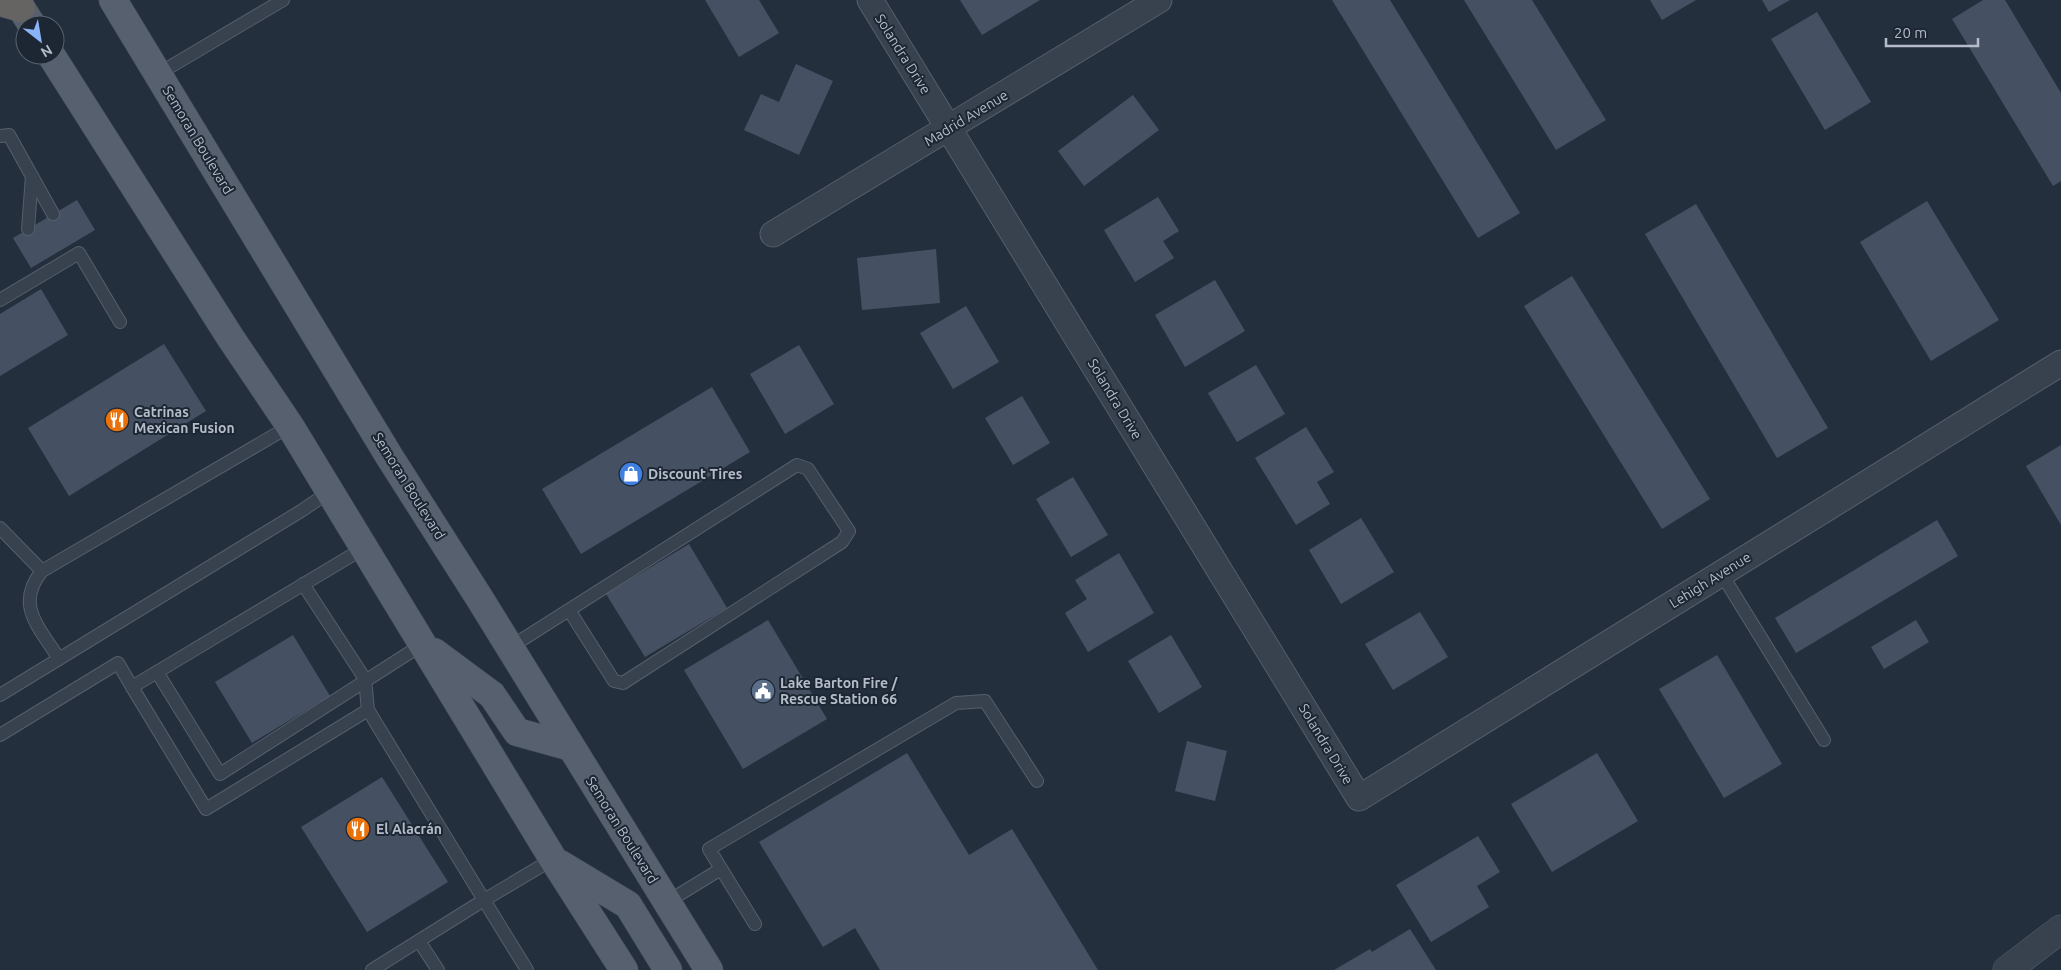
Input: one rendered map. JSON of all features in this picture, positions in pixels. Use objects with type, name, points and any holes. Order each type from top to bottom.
[{"type":"main road","name":"Semoran Boulevard","points":[[113,0],[379,440],[709,970]]},
{"type":"main road","points":[[57,65],[230,337],[290,426],[553,860],[624,970]]},
{"type":"main road","points":[[422,644],[492,695],[516,732],[571,747]]},
{"type":"main road","points":[[553,860],[628,905],[668,970]]},
{"type":"street","name":"Solandra Drive","points":[[870,0],[1359,798]]},
{"type":"street","name":"Madrid Avenue","points":[[773,234],[1158,0]]},
{"type":"street","name":"Lehigh Avenue","points":[[1359,798],[2061,363]]},
{"type":"street","points":[[2007,970],[2061,929]]},
{"type":"lane","points":[[158,74],[283,0]]},
{"type":"lane","points":[[0,136],[9,135],[53,214]]},
{"type":"lane","points":[[28,229],[32,176]]},
{"type":"lane","points":[[1,296],[76,248],[120,322]]},
{"type":"lane","points":[[59,659],[30,615],[29,595],[34,581],[42,571],[290,426]]},
{"type":"lane","points":[[510,648],[569,610],[797,466],[808,469],[849,531],[842,542],[623,683],[614,681],[569,610]]},
{"type":"lane","points":[[0,695],[329,492]]},
{"type":"lane","points":[[0,528],[42,571]]},
{"type":"lane","points":[[132,687],[364,548]]},
{"type":"lane","points":[[1721,573],[1824,740]]},
{"type":"lane","points":[[304,584],[365,679],[368,710],[527,970]]},
{"type":"lane","points":[[157,672],[220,774],[422,644]]},
{"type":"lane","points":[[0,734],[118,663],[206,809],[368,710]]},
{"type":"lane","points":[[755,924],[709,849],[956,703],[985,702],[1037,781]]},
{"type":"lane","points":[[372,970],[484,900],[553,860]]},
{"type":"lane","points":[[667,902],[722,869]]},
{"type":"lane","points":[[419,941],[438,970]]},
{"type":"building","points":[[705,0],[759,0],[779,33],[739,57]]},
{"type":"building","points":[[960,0],[1040,0],[982,35]]},
{"type":"building","points":[[1332,0],[1390,0],[1520,213],[1478,238]]},
{"type":"building","points":[[1464,0],[1532,0],[1606,120],[1556,150]]},
{"type":"building","points":[[1650,0],[1696,0],[1662,20]]},
{"type":"building","points":[[1762,0],[1790,0],[1769,12]]},
{"type":"building","points":[[1983,0],[2005,0],[2061,93],[2061,181],[2053,186],[1952,19]]},
{"type":"building","points":[[1817,12],[1871,102],[1825,130],[1771,39]]},
{"type":"building","points":[[796,64],[833,81],[799,155],[744,130],[761,94],[779,102]]},
{"type":"building","points":[[1133,95],[1159,130],[1084,186],[1058,151]]},
{"type":"building","points":[[1158,197],[1179,231],[1163,241],[1174,258],[1135,282],[1104,230]]},
{"type":"building","points":[[77,200],[95,230],[31,268],[13,238]]},
{"type":"building","points":[[1927,201],[1999,320],[1931,361],[1860,242]]},
{"type":"building","points":[[1696,204],[1828,428],[1777,458],[1645,234]]},
{"type":"building","points":[[936,249],[940,303],[862,310],[857,258]]},
{"type":"building","points":[[1572,276],[1710,499],[1662,529],[1524,306]]},
{"type":"building","points":[[1215,280],[1245,331],[1185,367],[1155,315]]},
{"type":"building","points":[[41,289],[68,335],[0,376],[0,314]]},
{"type":"building","points":[[966,306],[999,362],[953,389],[920,333]]},
{"type":"building","name":"Catrinas Mexican Fusion","points":[[164,344],[206,411],[69,496],[28,428]]},
{"type":"building","points":[[799,345],[834,404],[785,434],[750,374]]},
{"type":"building","points":[[1256,365],[1285,414],[1237,442],[1208,393]]},
{"type":"building","points":[[712,387],[750,452],[581,554],[542,489]]},
{"type":"building","points":[[1022,396],[1050,443],[1013,465],[985,418]]},
{"type":"building","points":[[1306,427],[1334,472],[1317,482],[1330,504],[1296,525],[1255,458]]},
{"type":"building","points":[[2061,445],[2061,525],[2026,466]]},
{"type":"building","points":[[1073,477],[1108,535],[1071,557],[1036,499]]},
{"type":"building","points":[[1361,518],[1394,572],[1341,604],[1309,550]]},
{"type":"building","points":[[1937,520],[1958,556],[1796,653],[1775,618]]},
{"type":"building","points":[[689,544],[727,608],[645,657],[606,594]]},
{"type":"building","points":[[1119,553],[1154,613],[1088,652],[1065,613],[1087,599],[1075,580]]},
{"type":"building","points":[[1420,612],[1448,657],[1393,690],[1365,644]]},
{"type":"building","points":[[768,620],[827,719],[743,769],[684,670]]},
{"type":"building","points":[[1916,620],[1929,642],[1884,669],[1871,647]]},
{"type":"building","points":[[293,635],[330,696],[252,743],[215,682]]},
{"type":"building","points":[[1171,635],[1202,687],[1159,713],[1128,661]]},
{"type":"building","points":[[1717,655],[1782,764],[1724,798],[1659,689]]},
{"type":"building","points":[[1187,741],[1227,751],[1215,801],[1175,791]]},
{"type":"building","points":[[907,753],[969,855],[1012,829],[1098,970],[880,970],[855,928],[823,947],[759,842]]},
{"type":"building","points":[[1597,753],[1638,821],[1552,872],[1511,804]]},
{"type":"building","points":[[382,777],[448,882],[367,932],[301,827]]},
{"type":"building","points":[[1478,836],[1500,872],[1477,886],[1489,907],[1431,942],[1396,885]]},
{"type":"building","points":[[1410,929],[1436,970],[1334,970],[1370,949],[1372,952]]},
{"type":"place","name":"Catrinas Mexican Fusion","points":[[117,420]]},
{"type":"place","name":"Discount Tires","points":[[631,474]]},
{"type":"place","name":"Lake Barton Fire / Rescue Station 66","points":[[763,691]]},
{"type":"place","name":"El Alacrán","points":[[358,829]]}]
